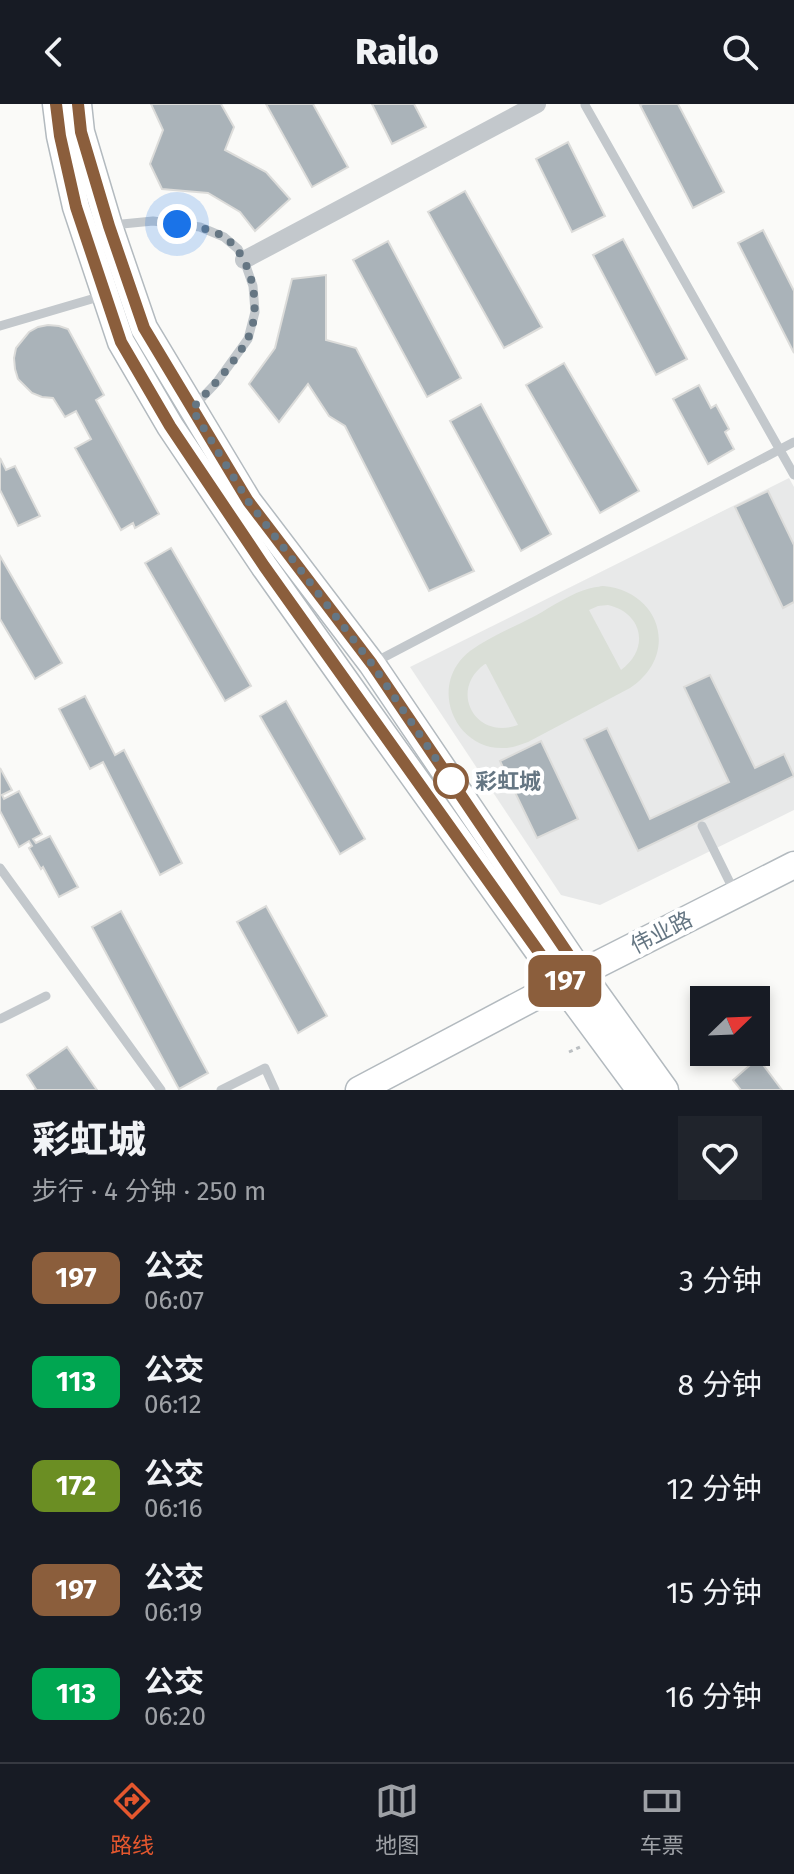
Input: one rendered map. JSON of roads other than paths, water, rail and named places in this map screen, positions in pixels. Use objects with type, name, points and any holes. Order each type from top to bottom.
[{"type":"main road","points":[[56,104],[76,207],[121,342],[170,426],[281,590],[571,978],[665,1090]]},
{"type":"main road","points":[[78,104],[81,132],[144,328],[248,501],[372,664],[640,1090]]},
{"type":"main road","name":"伟业路","points":[[359,1090],[794,865]]},
{"type":"street","points":[[244,260],[537,104]]},
{"type":"lane","points":[[585,105],[794,475]]},
{"type":"lane","points":[[109,226],[153,221],[200,227],[224,237],[238,249],[244,260],[253,286],[255,312],[248,339],[217,382],[192,409]]},
{"type":"lane","points":[[0,326],[105,295]]},
{"type":"lane","points":[[372,664],[794,442]]},
{"type":"lane","points":[[702,826],[736,894]]},
{"type":"lane","points":[[0,868],[161,1090]]},
{"type":"lane","points":[[0,1019],[46,996]]},
{"type":"lane","points":[[221,1090],[265,1068],[275,1090]]},
{"type":"place","name":"彩虹城","points":[[451,781]]}]
